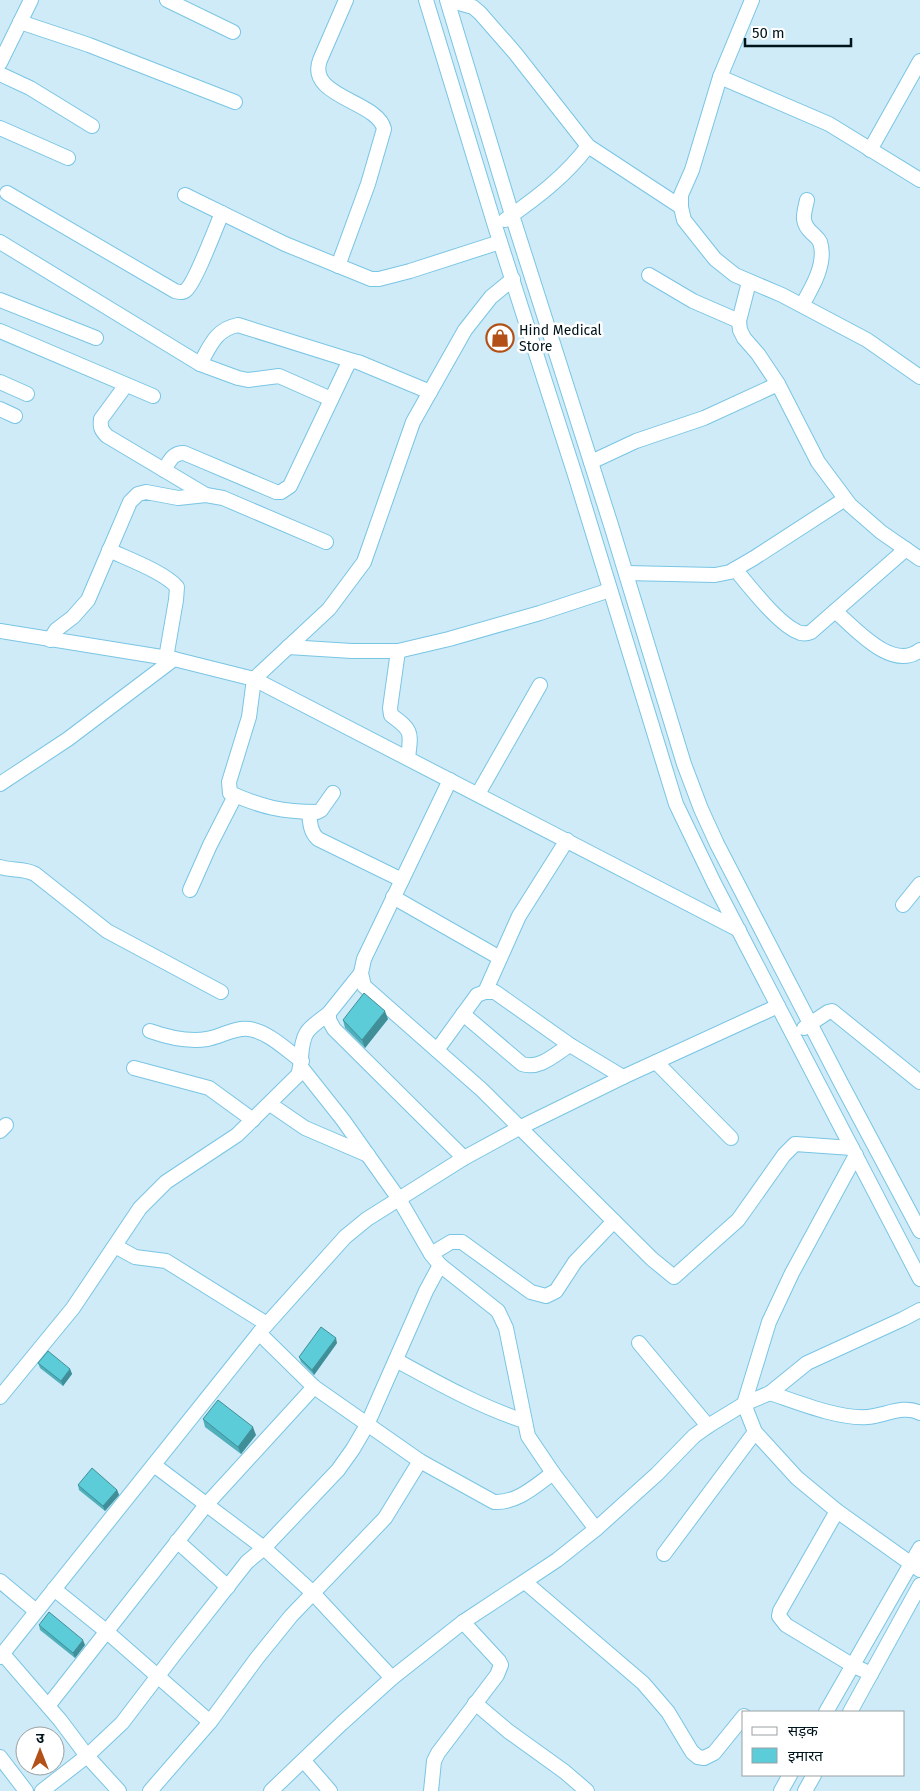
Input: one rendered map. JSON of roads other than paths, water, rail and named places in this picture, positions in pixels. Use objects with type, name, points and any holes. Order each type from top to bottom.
[{"type":"street","points":[[0,62],[31,0]]},
{"type":"street","points":[[167,0],[233,32]]},
{"type":"street","points":[[338,266],[368,184],[384,129],[383,123],[378,117],[342,97],[321,80],[318,74],[317,67],[346,0]]},
{"type":"street","points":[[426,0],[676,804],[778,1006],[920,1279]]},
{"type":"street","points":[[447,0],[473,7],[480,13],[516,53],[588,146],[681,207]]},
{"type":"street","points":[[447,0],[512,215],[626,573],[684,764],[701,809],[717,844],[810,1024],[920,1231]]},
{"type":"street","points":[[752,0],[720,77],[695,162],[682,195],[681,207],[684,220],[715,259],[735,275],[782,295],[867,340],[920,378]]},
{"type":"street","points":[[20,22],[89,45],[235,102]]},
{"type":"street","points":[[870,150],[920,61]]},
{"type":"street","points":[[0,74],[30,88],[92,126]]},
{"type":"street","points":[[720,77],[829,124],[920,180]]},
{"type":"street","points":[[0,128],[68,158]]},
{"type":"street","points":[[495,226],[525,206],[575,163],[588,146]]},
{"type":"street","points":[[7,193],[158,282],[181,293],[187,290],[195,276],[222,213]]},
{"type":"street","points":[[185,195],[285,244],[371,278],[379,279],[410,271],[500,242]]},
{"type":"street","points":[[802,305],[818,277],[821,254],[818,238],[806,227],[804,220],[807,200]]},
{"type":"street","points":[[0,242],[200,364],[248,380],[279,376],[331,399]]},
{"type":"street","points":[[649,274],[694,301],[739,321]]},
{"type":"street","points":[[333,794],[321,810],[309,812],[263,807],[230,794],[229,782],[249,717],[254,678],[329,609],[364,562],[413,422],[465,330],[491,298],[513,279]]},
{"type":"street","points":[[749,282],[739,321],[740,330],[778,384],[818,462],[850,505],[881,532],[920,559]]},
{"type":"street","points":[[0,300],[96,338]]},
{"type":"street","points":[[200,364],[220,331],[229,326],[238,325],[353,361],[430,392]]},
{"type":"street","points":[[0,331],[153,396]]},
{"type":"street","points":[[164,470],[172,456],[184,453],[276,492],[281,492],[290,486],[348,364],[353,361]]},
{"type":"street","points":[[0,382],[27,394]]},
{"type":"street","points":[[591,462],[636,441],[704,418],[778,384]]},
{"type":"street","points":[[126,385],[101,419],[101,431],[106,436],[206,495]]},
{"type":"street","points":[[0,409],[15,416]]},
{"type":"street","points":[[50,640],[56,630],[73,617],[88,600],[130,502],[138,494],[146,492],[184,498],[206,495],[223,498],[326,542]]},
{"type":"street","points":[[626,573],[715,575],[730,572],[845,498]]},
{"type":"street","points":[[735,569],[775,614],[794,630],[806,634],[811,632],[906,549]]},
{"type":"street","points":[[0,784],[68,739],[170,658],[177,587],[172,581],[109,550]]},
{"type":"street","points":[[288,647],[352,651],[398,651],[540,614],[610,590]]},
{"type":"street","points":[[835,611],[884,651],[906,656],[913,655],[920,650]]},
{"type":"street","points":[[0,631],[170,658],[254,678],[739,930]]},
{"type":"street","points":[[398,651],[390,708],[391,715],[410,731],[408,758]]},
{"type":"street","points":[[478,794],[540,685]]},
{"type":"street","points":[[450,780],[364,959],[361,973],[364,986],[482,1090],[652,1259],[674,1278],[738,1220],[784,1155],[795,1144],[854,1152]]},
{"type":"street","points":[[190,890],[210,845],[236,796]]},
{"type":"street","points":[[309,812],[311,830],[318,839],[402,880]]},
{"type":"street","points":[[485,992],[519,916],[567,840]]},
{"type":"street","points":[[0,867],[26,869],[35,874],[107,931],[221,992]]},
{"type":"street","points":[[903,905],[920,884]]},
{"type":"street","points":[[393,897],[500,958]]},
{"type":"street","points":[[2,1389],[74,1308],[140,1208],[166,1182],[236,1135],[298,1075],[304,1038],[308,1031],[329,1013],[361,973]]},
{"type":"street","points":[[437,1050],[477,995],[485,992],[495,992],[570,1045],[623,1077]]},
{"type":"street","points":[[119,1791],[87,1756],[48,1706],[1,1656],[263,1329],[345,1238],[366,1220],[464,1158],[519,1128],[623,1077],[778,1006]]},
{"type":"street","points":[[794,1034],[832,1011],[920,1082]]},
{"type":"street","points":[[329,1013],[329,1020],[334,1029],[464,1158]]},
{"type":"street","points":[[463,1014],[522,1064],[538,1066],[570,1045]]},
{"type":"street","points":[[150,1031],[162,1035],[200,1040],[247,1029],[272,1040],[301,1064],[399,1199],[436,1260],[498,1311],[506,1328],[528,1436],[552,1473],[596,1529]]},
{"type":"street","points":[[656,1062],[731,1138]]},
{"type":"street","points":[[134,1068],[209,1088],[252,1120]]},
{"type":"street","points":[[270,1104],[305,1128],[368,1155]]},
{"type":"street","points":[[854,1152],[792,1273],[770,1322],[744,1404],[755,1432],[797,1478],[837,1511],[915,1567]]},
{"type":"street","points":[[42,1791],[87,1756],[122,1723],[248,1562],[264,1548],[338,1470],[354,1449],[367,1425],[396,1360],[436,1260],[451,1242],[462,1242],[531,1292],[546,1296],[556,1291],[575,1262],[614,1221]]},
{"type":"street","points":[[115,1246],[135,1257],[166,1261],[263,1329],[314,1387],[420,1461],[494,1502],[503,1502],[520,1497],[552,1473]]},
{"type":"street","points":[[271,1791],[392,1678],[463,1622],[557,1560],[596,1529],[657,1474],[694,1436],[744,1404],[770,1393],[807,1363],[920,1310]]},
{"type":"street","points":[[639,1342],[708,1426]]},
{"type":"street","points":[[396,1360],[457,1394],[496,1412],[524,1422]]},
{"type":"street","points":[[48,1706],[206,1505],[314,1387]]},
{"type":"street","points":[[770,1393],[806,1405],[848,1415],[869,1417],[909,1409],[920,1413]]},
{"type":"street","points":[[664,1554],[755,1432]]},
{"type":"street","points":[[150,1791],[210,1722],[257,1658],[312,1592],[385,1518],[420,1461]]},
{"type":"street","points":[[154,1465],[264,1548],[312,1592],[392,1678]]},
{"type":"street","points":[[837,1511],[778,1616],[786,1625],[852,1665],[871,1674]]},
{"type":"street","points":[[177,1541],[228,1587]]},
{"type":"street","points":[[827,1711],[886,1606],[915,1567],[920,1548]]},
{"type":"street","points":[[0,1581],[36,1612]]},
{"type":"street","points":[[525,1582],[643,1683],[668,1712],[688,1746],[698,1757],[704,1758],[714,1753],[742,1718]]},
{"type":"street","points":[[851,1711],[920,1585]]},
{"type":"street","points":[[54,1589],[106,1631],[210,1722]]},
{"type":"street","points":[[886,1606],[903,1616]]},
{"type":"street","points":[[431,1791],[434,1761],[454,1730],[497,1675],[501,1665],[463,1622]]},
{"type":"street","points":[[475,1704],[508,1731],[558,1766],[588,1791]]},
{"type":"street","points":[[0,1757],[26,1791]]},
{"type":"street","points":[[304,1761],[330,1791]]},
{"type":"street","points":[[781,1791],[789,1776]]},
{"type":"street","points":[[804,1791],[813,1776]]},
{"type":"place","name":"Hind Medical Store","points":[[500,338]]}]
